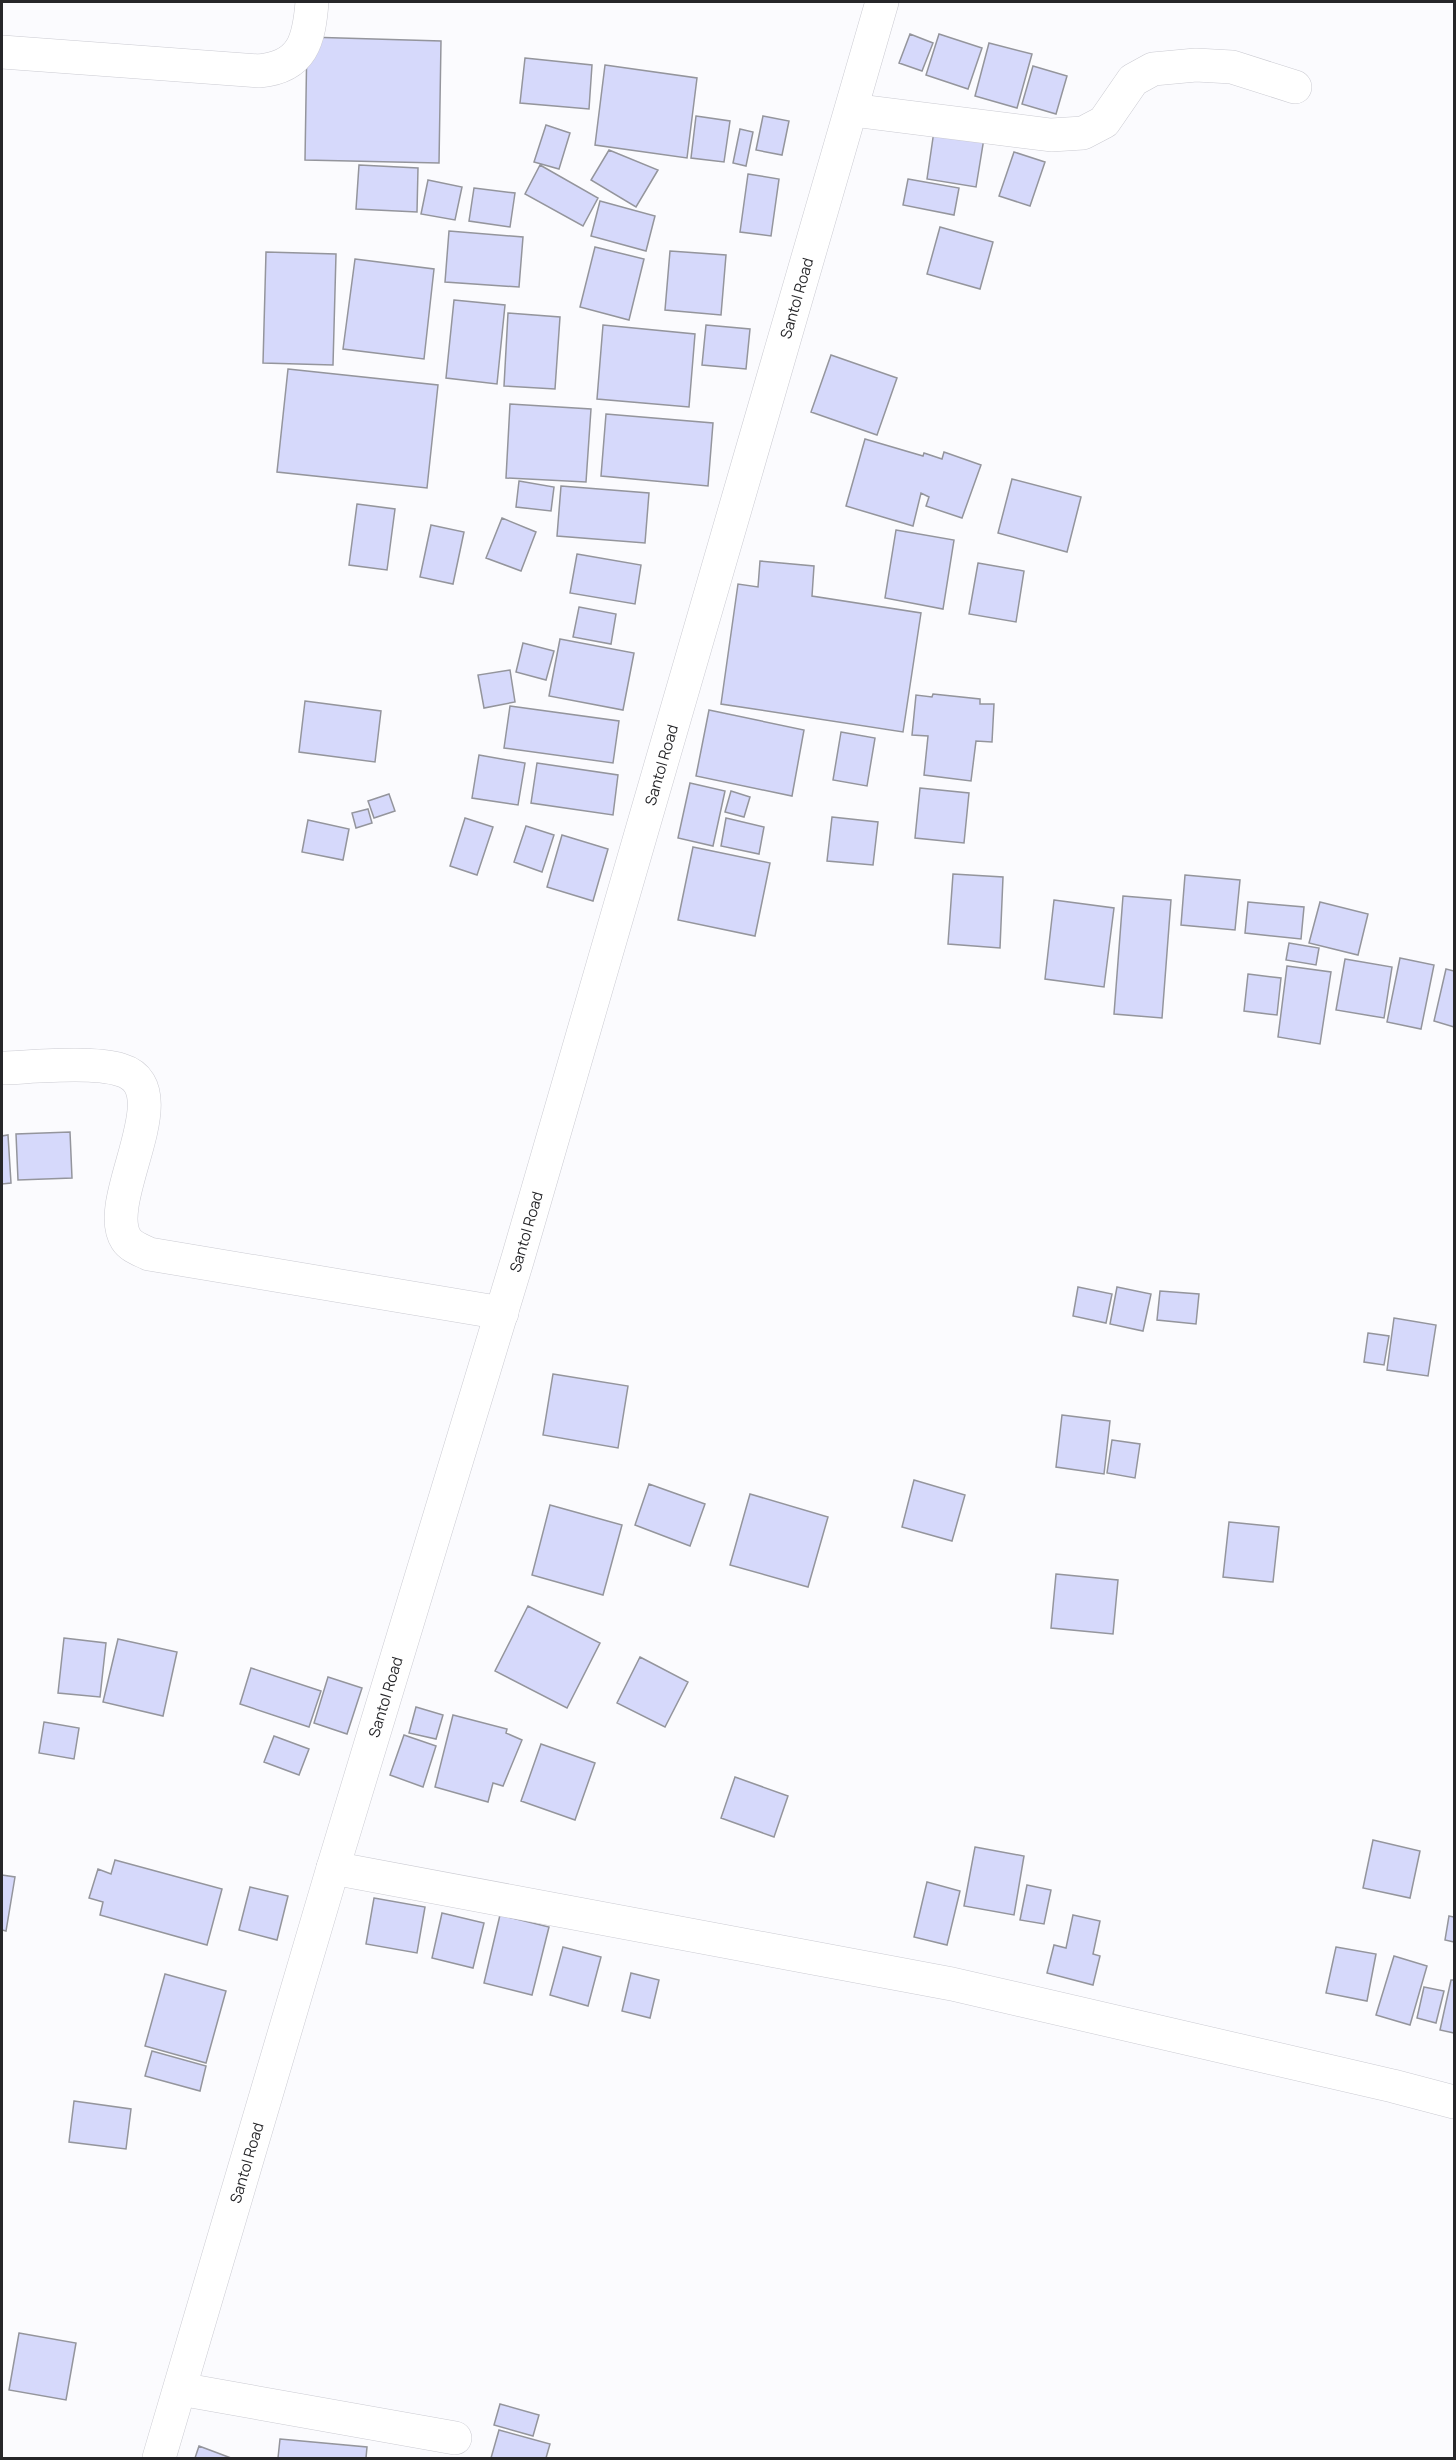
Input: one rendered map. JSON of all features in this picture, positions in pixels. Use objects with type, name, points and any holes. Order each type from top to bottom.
[{"type":"street","points":[[2,51],[259,71],[273,70],[286,65],[304,47],[310,24],[312,2]]},
{"type":"street","name":"Santol Road","points":[[159,2458],[333,1868],[502,1313],[882,2]]},
{"type":"street","points":[[852,110],[1051,135],[1083,133],[1104,122],[1133,80],[1153,69],[1196,65],[1232,67],[1295,87]]},
{"type":"street","points":[[2,1068],[101,1067],[121,1070],[131,1075],[140,1084],[145,1110],[124,1196],[122,1222],[123,1234],[128,1242],[137,1249],[149,1254],[502,1313]]},
{"type":"street","points":[[333,1868],[952,1984],[1455,2102]]},
{"type":"street","points":[[180,2389],[455,2438]]},
{"type":"building","points":[[910,34],[933,43],[922,71],[899,63]]},
{"type":"building","points":[[939,34],[982,48],[968,89],[926,75]]},
{"type":"building","points":[[307,37],[441,41],[439,163],[305,160]]},
{"type":"building","points":[[989,43],[1032,54],[1017,108],[975,96]]},
{"type":"building","points":[[525,58],[592,65],[589,109],[520,103]]},
{"type":"building","points":[[605,65],[697,78],[687,158],[595,145]]},
{"type":"building","points":[[1033,66],[1067,76],[1056,114],[1022,104]]},
{"type":"building","points":[[696,116],[730,121],[724,162],[691,158]]},
{"type":"building","points":[[763,116],[789,121],[782,155],[756,150]]},
{"type":"building","points":[[935,124],[985,132],[976,187],[927,179]]},
{"type":"building","points":[[546,125],[570,133],[559,169],[534,162]]},
{"type":"building","points":[[740,129],[753,132],[746,166],[733,163]]},
{"type":"building","points":[[609,150],[658,170],[636,207],[591,180]]},
{"type":"building","points":[[1014,152],[1045,162],[1030,206],[999,196]]},
{"type":"building","points":[[359,165],[418,168],[417,212],[356,209]]},
{"type":"building","points":[[540,165],[598,198],[583,226],[525,194]]},
{"type":"building","points":[[748,174],[779,179],[771,236],[740,232]]},
{"type":"building","points":[[908,179],[959,188],[954,215],[903,205]]},
{"type":"building","points":[[428,180],[462,187],[455,220],[421,214]]},
{"type":"building","points":[[474,188],[515,193],[510,227],[469,221]]},
{"type":"building","points":[[600,201],[655,216],[646,251],[591,236]]},
{"type":"building","points":[[940,227],[993,242],[980,289],[927,274]]},
{"type":"building","points":[[449,231],[523,237],[519,287],[445,282]]},
{"type":"building","points":[[595,247],[644,259],[629,320],[580,307]]},
{"type":"building","points":[[670,251],[726,255],[721,315],[665,310]]},
{"type":"building","points":[[266,252],[336,254],[333,365],[263,363]]},
{"type":"building","points":[[355,259],[434,269],[424,359],[343,349]]},
{"type":"building","points":[[454,300],[505,305],[497,384],[446,378]]},
{"type":"building","points":[[508,313],[560,317],[555,389],[504,386]]},
{"type":"building","points":[[603,325],[695,334],[689,407],[597,399]]},
{"type":"building","points":[[706,325],[750,329],[746,369],[702,365]]},
{"type":"building","points":[[831,355],[897,378],[877,435],[811,412]]},
{"type":"building","points":[[288,369],[438,385],[427,488],[277,472]]},
{"type":"building","points":[[510,404],[591,409],[586,482],[506,478]]},
{"type":"building","points":[[606,414],[713,423],[708,486],[601,476]]},
{"type":"building","points":[[865,439],[923,456],[924,453],[942,459],[944,452],[981,465],[962,518],[926,506],[929,497],[921,493],[913,526],[846,506]]},
{"type":"building","points":[[1012,479],[1081,497],[1067,552],[998,533]]},
{"type":"building","points":[[519,481],[554,487],[551,511],[516,507]]},
{"type":"building","points":[[561,486],[649,493],[645,543],[557,536]]},
{"type":"building","points":[[357,504],[395,509],[387,570],[349,565]]},
{"type":"building","points":[[502,518],[536,532],[521,571],[486,558]]},
{"type":"building","points":[[431,525],[464,532],[453,584],[420,577]]},
{"type":"building","points":[[896,530],[954,540],[943,609],[885,598]]},
{"type":"building","points":[[577,554],[641,565],[635,604],[570,593]]},
{"type":"building","points":[[760,561],[814,566],[812,596],[921,613],[903,732],[721,704],[738,584],[758,587]]},
{"type":"building","points":[[978,563],[1024,571],[1016,622],[969,614]]},
{"type":"building","points":[[579,607],[616,614],[611,644],[573,637]]},
{"type":"building","points":[[560,639],[634,653],[623,710],[549,696]]},
{"type":"building","points":[[523,643],[554,651],[546,680],[516,672]]},
{"type":"building","points":[[510,670],[515,702],[484,708],[478,675]]},
{"type":"building","points":[[933,694],[980,699],[980,704],[994,704],[992,742],[976,741],[971,781],[924,775],[928,736],[912,735],[916,695],[932,697]]},
{"type":"building","points":[[305,701],[381,711],[375,762],[299,752]]},
{"type":"building","points":[[510,706],[619,721],[613,763],[504,748]]},
{"type":"building","points":[[709,710],[804,730],[792,796],[696,776]]},
{"type":"building","points":[[841,732],[875,738],[867,786],[833,780]]},
{"type":"building","points":[[479,755],[525,763],[518,805],[472,798]]},
{"type":"building","points":[[537,763],[618,775],[613,815],[531,803]]},
{"type":"building","points":[[690,783],[725,791],[713,846],[678,838]]},
{"type":"building","points":[[920,788],[969,793],[964,843],[915,838]]},
{"type":"building","points":[[731,791],[750,797],[744,817],[725,812]]},
{"type":"building","points":[[389,794],[395,811],[374,818],[368,801]]},
{"type":"building","points":[[368,809],[372,823],[356,828],[352,813]]},
{"type":"building","points":[[832,817],[878,822],[873,865],[827,861]]},
{"type":"building","points":[[465,818],[493,827],[477,875],[450,866]]},
{"type":"building","points":[[726,818],[764,827],[759,854],[721,846]]},
{"type":"building","points":[[308,820],[349,829],[343,860],[302,852]]},
{"type":"building","points":[[526,826],[554,835],[542,872],[514,862]]},
{"type":"building","points":[[562,835],[608,849],[593,901],[547,887]]},
{"type":"building","points":[[693,847],[770,863],[755,936],[678,920]]},
{"type":"building","points":[[953,874],[1003,877],[1000,948],[948,944]]},
{"type":"building","points":[[1185,875],[1240,880],[1235,930],[1181,925]]},
{"type":"building","points":[[1123,896],[1171,900],[1162,1018],[1114,1014]]},
{"type":"building","points":[[1054,900],[1114,908],[1104,987],[1045,979]]},
{"type":"building","points":[[1248,902],[1304,907],[1301,939],[1245,933]]},
{"type":"building","points":[[1320,902],[1368,914],[1358,955],[1309,943]]},
{"type":"building","points":[[1289,943],[1319,948],[1316,965],[1286,960]]},
{"type":"building","points":[[1400,958],[1434,965],[1421,1029],[1387,1022]]},
{"type":"building","points":[[1345,959],[1392,967],[1384,1018],[1336,1010]]},
{"type":"building","points":[[1287,966],[1331,972],[1320,1044],[1278,1037]]},
{"type":"building","points":[[1446,969],[1454,971],[1454,1027],[1434,1021]]},
{"type":"building","points":[[1248,974],[1281,978],[1277,1015],[1244,1011]]},
{"type":"building","points":[[70,1132],[72,1178],[18,1180],[16,1134]]},
{"type":"building","points":[[8,1135],[11,1183],[2,1184],[2,1136]]},
{"type":"building","points":[[1078,1287],[1112,1294],[1106,1323],[1073,1316]]},
{"type":"building","points":[[1117,1287],[1151,1294],[1143,1331],[1110,1324]]},
{"type":"building","points":[[1160,1291],[1199,1294],[1196,1324],[1157,1320]]},
{"type":"building","points":[[1394,1318],[1436,1325],[1428,1376],[1387,1370]]},
{"type":"building","points":[[1368,1333],[1389,1336],[1384,1365],[1364,1362]]},
{"type":"building","points":[[553,1374],[628,1386],[618,1448],[543,1435]]},
{"type":"building","points":[[1062,1415],[1110,1421],[1104,1474],[1056,1467]]},
{"type":"building","points":[[1112,1440],[1140,1444],[1135,1478],[1107,1473]]},
{"type":"building","points":[[914,1480],[965,1495],[952,1541],[902,1527]]},
{"type":"building","points":[[649,1484],[705,1504],[690,1546],[635,1525]]},
{"type":"building","points":[[750,1494],[828,1517],[808,1587],[730,1565]]},
{"type":"building","points":[[550,1505],[622,1525],[603,1595],[532,1575]]},
{"type":"building","points":[[1229,1522],[1279,1527],[1273,1582],[1223,1577]]},
{"type":"building","points":[[1056,1574],[1118,1580],[1113,1634],[1051,1628]]},
{"type":"building","points":[[528,1606],[600,1643],[567,1708],[495,1671]]},
{"type":"building","points":[[64,1638],[106,1643],[100,1697],[58,1693]]},
{"type":"building","points":[[118,1639],[177,1652],[163,1716],[103,1702]]},
{"type":"building","points":[[640,1657],[688,1682],[665,1727],[617,1703]]},
{"type":"building","points":[[251,1668],[321,1691],[309,1727],[240,1704]]},
{"type":"building","points":[[328,1677],[362,1688],[347,1734],[314,1723]]},
{"type":"building","points":[[416,1707],[443,1715],[436,1739],[409,1733]]},
{"type":"building","points":[[453,1715],[507,1729],[506,1733],[522,1740],[503,1786],[493,1783],[488,1802],[435,1787]]},
{"type":"building","points":[[44,1722],[79,1728],[74,1759],[39,1753]]},
{"type":"building","points":[[404,1735],[436,1746],[423,1787],[390,1775]]},
{"type":"building","points":[[274,1736],[309,1749],[299,1775],[264,1762]]},
{"type":"building","points":[[541,1744],[595,1763],[575,1820],[521,1801]]},
{"type":"building","points":[[735,1777],[788,1796],[774,1837],[721,1818]]},
{"type":"building","points":[[1373,1840],[1420,1851],[1410,1898],[1363,1888]]},
{"type":"building","points":[[975,1847],[1024,1856],[1014,1915],[964,1906]]},
{"type":"building","points":[[115,1860],[222,1889],[207,1945],[100,1915],[103,1902],[89,1898],[98,1869],[111,1874]]},
{"type":"building","points":[[2,1875],[15,1877],[6,1931],[2,1930]]},
{"type":"building","points":[[927,1882],[960,1891],[947,1945],[914,1937]]},
{"type":"building","points":[[1027,1885],[1051,1890],[1044,1924],[1020,1920]]},
{"type":"building","points":[[250,1887],[288,1896],[277,1940],[239,1930]]},
{"type":"building","points":[[374,1898],[425,1907],[417,1953],[366,1944]]},
{"type":"building","points":[[442,1913],[484,1923],[473,1968],[432,1958]]},
{"type":"building","points":[[500,1915],[549,1927],[532,1995],[484,1983]]},
{"type":"building","points":[[1073,1915],[1100,1921],[1093,1954],[1100,1956],[1093,1985],[1047,1973],[1054,1945],[1066,1948]]},
{"type":"building","points":[[1449,1916],[1454,1917],[1454,1942],[1445,1940]]},
{"type":"building","points":[[563,1947],[601,1957],[588,2006],[550,1995]]},
{"type":"building","points":[[1336,1947],[1376,1954],[1367,2001],[1326,1993]]},
{"type":"building","points":[[1394,1956],[1427,1966],[1410,2025],[1376,2015]]},
{"type":"building","points":[[631,1973],[659,1980],[650,2018],[622,2011]]},
{"type":"building","points":[[165,1974],[226,1991],[206,2063],[145,2046]]},
{"type":"building","points":[[1451,1980],[1454,1980],[1454,2033],[1440,2030]]},
{"type":"building","points":[[1424,1987],[1444,1991],[1436,2023],[1417,2018]]},
{"type":"building","points":[[152,2051],[206,2066],[200,2091],[145,2076]]},
{"type":"building","points":[[74,2101],[131,2109],[126,2149],[69,2142]]},
{"type":"building","points":[[19,2333],[76,2343],[66,2400],[9,2390]]},
{"type":"building","points":[[500,2404],[539,2415],[533,2436],[494,2425]]},
{"type":"building","points":[[499,2430],[550,2444],[546,2458],[491,2458]]},
{"type":"building","points":[[280,2439],[367,2447],[366,2458],[278,2458]]},
{"type":"building","points":[[199,2446],[231,2458],[195,2458]]}]
